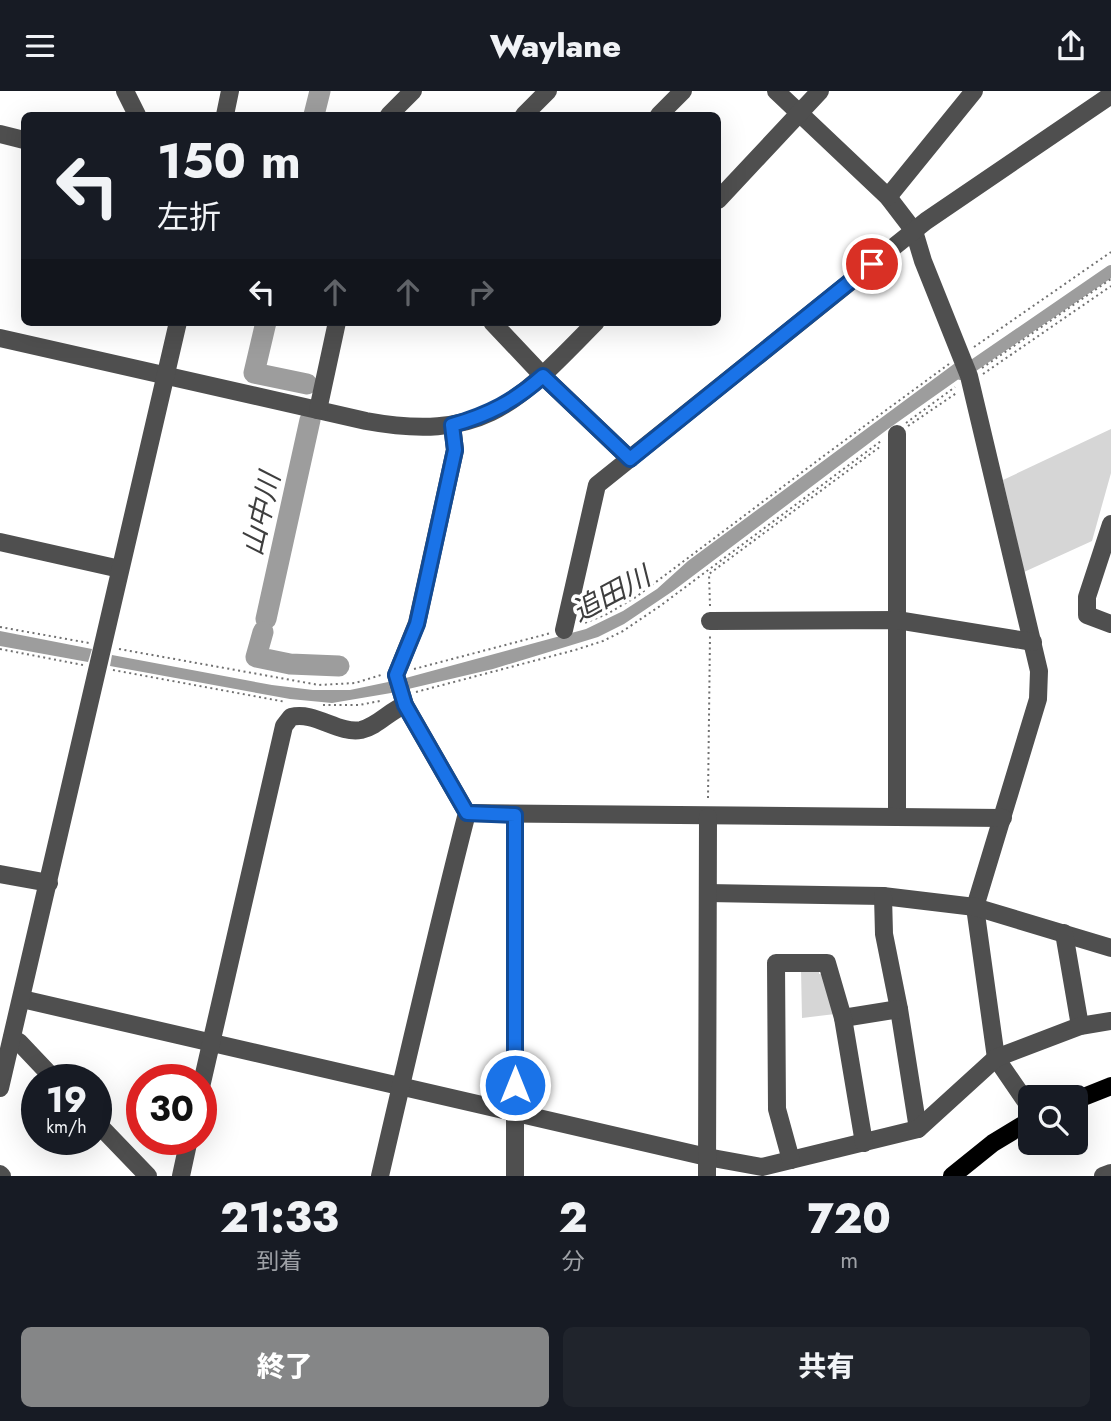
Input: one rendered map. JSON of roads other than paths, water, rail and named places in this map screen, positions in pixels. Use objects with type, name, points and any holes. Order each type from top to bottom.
[{"type":"main road","points":[[1088,1095],[1111,1086]]},
{"type":"main road","points":[[952,1176],[993,1143],[1018,1128]]},
{"type":"street","points":[[125,91],[136,112]]},
{"type":"street","points":[[226,112],[230,91]]},
{"type":"street","points":[[392,112],[413,91]]},
{"type":"street","points":[[527,112],[548,91]]},
{"type":"street","points":[[662,112],[683,91]]},
{"type":"street","points":[[776,91],[888,197],[914,231],[923,261],[967,371],[1033,642],[1039,671],[1038,699],[975,907],[996,1058],[1018,1090]]},
{"type":"street","points":[[721,196],[820,91]]},
{"type":"street","points":[[888,197],[974,91]]},
{"type":"street","points":[[564,630],[596,487],[914,231],[1111,95]]},
{"type":"street","points":[[0,134],[21,139]]},
{"type":"street","points":[[0,1088],[177,326]]},
{"type":"street","points":[[318,410],[336,326]]},
{"type":"street","points":[[496,326],[543,376],[630,459]]},
{"type":"street","points":[[0,338],[165,377],[403,427],[452,425],[497,409],[527,390],[592,326]]},
{"type":"street","points":[[207,1064],[284,726],[291,717],[301,716],[346,729],[365,729],[400,690],[455,450],[452,425]]},
{"type":"street","points":[[897,434],[897,817]]},
{"type":"street","points":[[1111,524],[1086,607],[1087,615],[1111,624]]},
{"type":"street","points":[[0,542],[120,569]]},
{"type":"street","points":[[710,621],[897,620],[1033,642]]},
{"type":"street","points":[[380,1176],[467,813],[400,690]]},
{"type":"street","points":[[467,813],[1003,818]]},
{"type":"street","points":[[515,815],[515,1176]]},
{"type":"street","points":[[707,1176],[708,817]]},
{"type":"street","points":[[0,874],[49,883]]},
{"type":"street","points":[[708,893],[883,897],[975,907],[1111,948]]},
{"type":"street","points":[[883,897],[884,934],[900,1009],[918,1129]]},
{"type":"street","points":[[1064,933],[1080,1026]]},
{"type":"street","points":[[791,1160],[777,1109],[776,963],[827,963],[843,1018],[864,1143]]},
{"type":"street","points":[[22,999],[765,1171],[791,1160],[918,1129],[996,1058],[1080,1026],[1111,1021]]},
{"type":"street","points":[[843,1018],[900,1009]]},
{"type":"street","points":[[12,1038],[40,1064]]},
{"type":"street","points":[[112,1139],[148,1176]]},
{"type":"street","points":[[181,1176],[186,1155]]},
{"type":"street","points":[[1103,1176],[1111,1173]]},
{"type":"waterway","name":"山中川","points":[[315,112],[320,91]]},
{"type":"waterway","name":"追田川","points":[[961,374],[1111,271]]},
{"type":"waterway","name":"山中川","points":[[265,326],[254,373],[307,384]]},
{"type":"waterway","name":"山中川","points":[[266,619],[310,420]]},
{"type":"waterway","name":"山中川","points":[[263,632],[256,657],[290,664],[339,666]]}]
